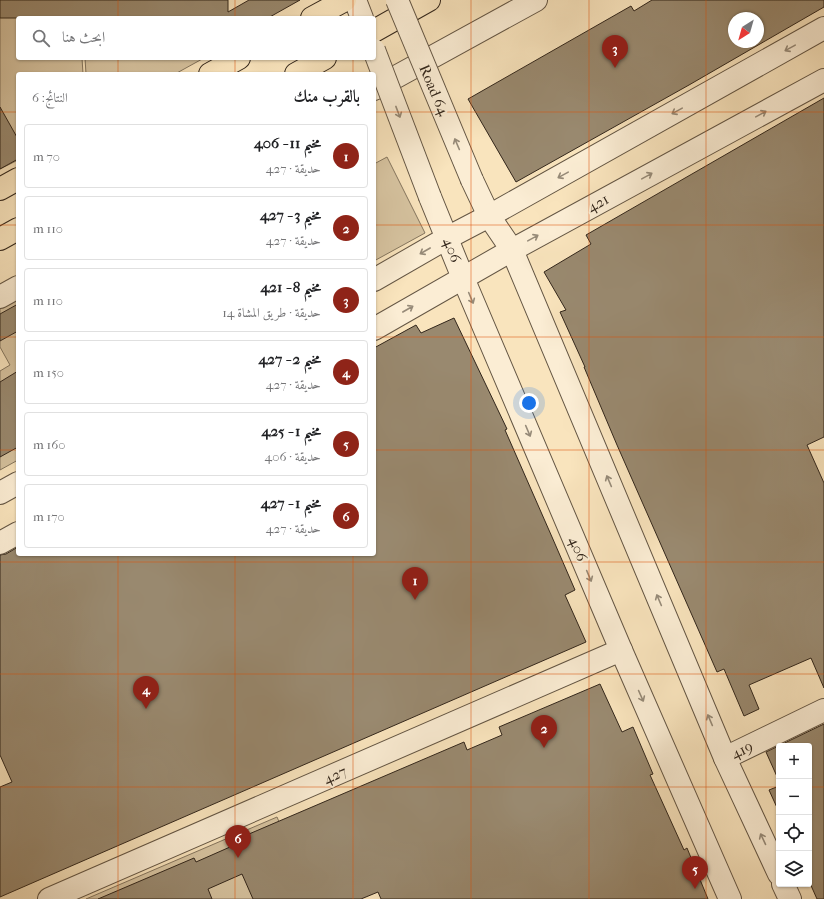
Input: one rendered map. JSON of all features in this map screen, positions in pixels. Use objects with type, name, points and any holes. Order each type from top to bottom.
[{"type":"main road","points":[[316,16],[345,0]]},
{"type":"main road","points":[[376,30],[429,0]]},
{"type":"main road","points":[[214,72],[235,60]]},
{"type":"main road","points":[[300,72],[321,60]]},
{"type":"main road","points":[[0,189],[16,180]]},
{"type":"main road","points":[[0,239],[16,230]]},
{"type":"street","points":[[355,0],[361,16]]},
{"type":"street","name":"Road 64","points":[[397,0],[472,180],[489,216]]},
{"type":"street","points":[[376,88],[536,0]]},
{"type":"street","points":[[376,279],[824,28]]},
{"type":"street","name":"406","points":[[376,55],[430,197],[463,278],[621,650],[730,899]]},
{"type":"street","name":"421","points":[[376,327],[512,250],[824,80]]},
{"type":"street","points":[[489,216],[512,250],[725,758],[776,868]]},
{"type":"street","points":[[0,297],[16,288]]},
{"type":"street","points":[[0,493],[16,484]]},
{"type":"street","points":[[0,543],[16,534]]},
{"type":"street","name":"427","points":[[49,899],[621,650]]},
{"type":"street","name":"419","points":[[725,758],[824,710]]},
{"type":"street","points":[[784,887],[790,899]]},
{"type":"shaded area","points":[[0,0],[16,16],[16,60],[82,60],[83,72],[16,72],[16,161],[0,169]]},
{"type":"shaded area","points":[[85,60],[200,60],[179,72],[86,72]]},
{"type":"shaded area","points":[[387,157],[425,233],[376,260],[376,163]]},
{"type":"shaded area","points":[[16,300],[16,461],[0,470],[0,371],[10,365],[0,347],[0,309]]},
{"type":"shaded area","points":[[277,817],[312,899],[86,899]]},
{"type":"building","points":[[0,0],[228,0],[228,12],[249,0],[300,0],[272,16],[16,16],[16,18],[0,18]]},
{"type":"building","points":[[652,0],[824,0],[824,7],[764,42],[764,12],[728,12],[728,48],[753,48],[516,182],[468,99],[631,6],[634,11]]},
{"type":"building","points":[[824,98],[824,437],[807,445],[824,483],[824,688],[811,658],[749,685],[759,709],[744,716],[724,669],[717,672],[560,312],[566,310],[544,272],[591,244],[586,235]]},
{"type":"building","points":[[0,107],[16,135],[16,160],[0,169]]},
{"type":"building","points":[[16,305],[16,332],[0,341],[0,314]]},
{"type":"building","points":[[454,318],[507,429],[505,430],[575,590],[565,595],[586,642],[0,897],[0,787],[12,782],[0,755],[0,555],[6,554],[16,548],[16,556],[376,556],[376,347],[416,325],[421,333]]},
{"type":"building","points":[[16,372],[16,448],[0,457],[0,382]]},
{"type":"building","points":[[600,684],[622,732],[633,727],[653,774],[650,775],[684,850],[687,848],[708,899],[381,899],[378,892],[361,899],[253,899],[242,874],[208,889],[212,899],[98,899],[194,858],[196,862],[230,847],[228,843],[464,742],[467,750],[502,735],[499,727]]},
{"type":"building","points":[[824,724],[824,899],[817,899],[812,887],[812,743],[785,743]]},
{"type":"building","points":[[776,747],[776,774],[766,752]]},
{"type":"building","points":[[776,787],[776,805],[769,790]]},
{"type":"place","name":"مخيم 8 - 421","points":[[615,68]]},
{"type":"place","name":"مخيم 11 - 406","points":[[415,600]]},
{"type":"place","name":"مخيم 2 - 427","points":[[146,709]]},
{"type":"place","name":"مخيم 3 - 427","points":[[544,748]]},
{"type":"place","name":"مخيم 1 - 427","points":[[238,858]]},
{"type":"place","name":"مخيم 1 - 425","points":[[695,889]]}]
